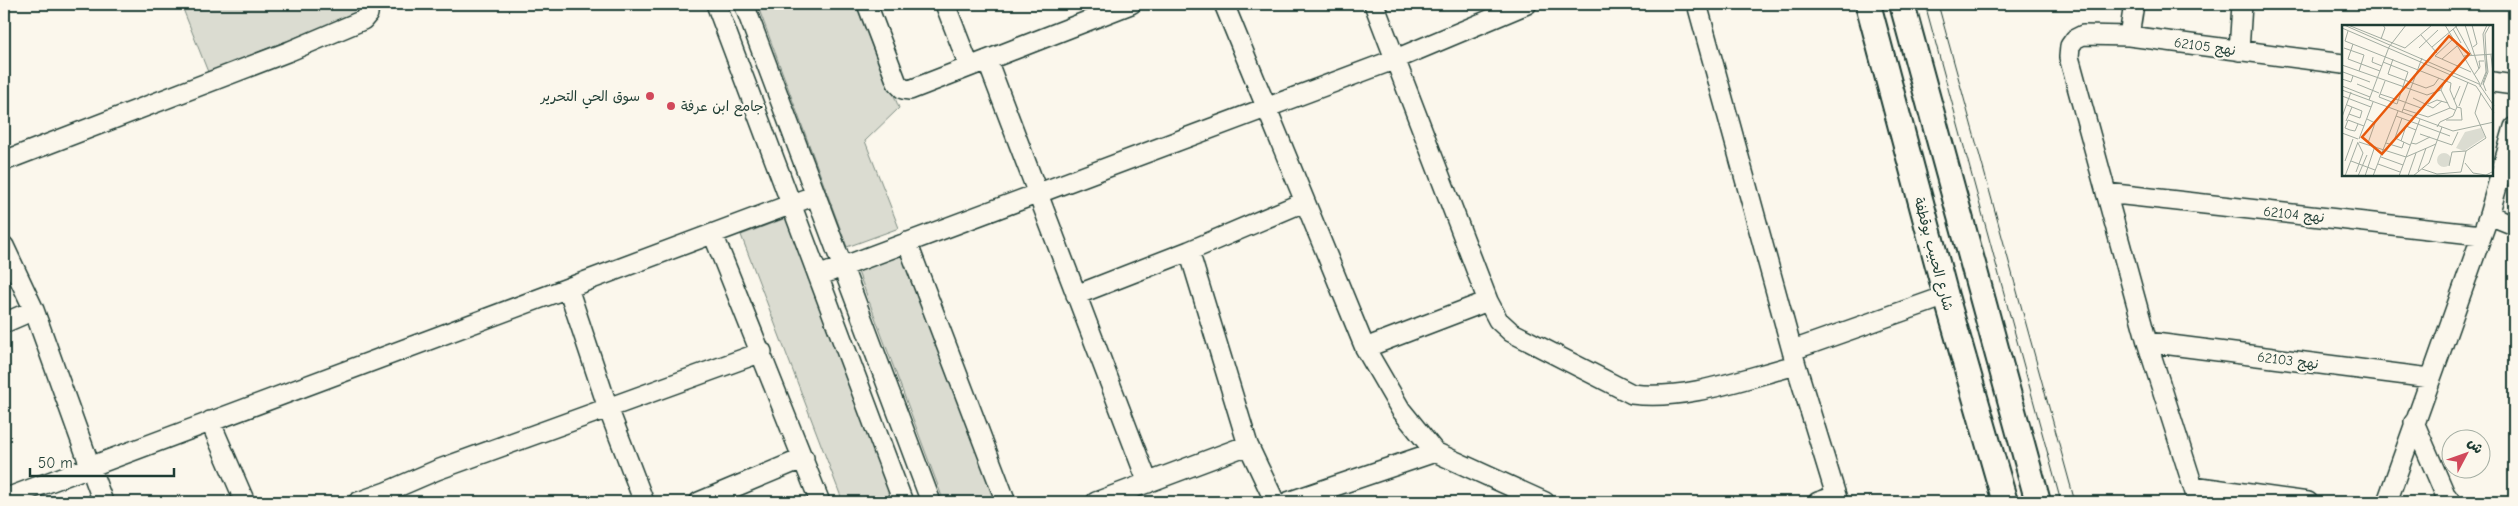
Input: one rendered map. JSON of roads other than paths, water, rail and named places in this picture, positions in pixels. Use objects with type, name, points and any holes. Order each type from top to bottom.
[{"type":"main road","name":"شارع الحبيب بوقطفة","points":[[1868,4],[1946,296],[2005,502]]},
{"type":"main road","points":[[1902,4],[2038,502]]},
{"type":"street","points":[[4,161],[290,51],[363,20],[368,14],[369,4]]},
{"type":"street","points":[[716,4],[904,502]]},
{"type":"street","points":[[744,4],[931,502]]},
{"type":"street","points":[[867,4],[897,83],[903,89],[910,90],[1131,4]]},
{"type":"street","points":[[945,4],[969,66]]},
{"type":"street","points":[[1224,4],[1365,348],[1401,410],[1434,452],[1545,502]]},
{"type":"street","points":[[1374,4],[1488,301],[1498,320],[1511,332],[1632,394],[1654,397],[1676,395],[1795,357],[1946,296]]},
{"type":"street","points":[[818,276],[1396,59],[1527,4]]},
{"type":"street","points":[[1697,4],[1795,357],[1837,499],[1818,502]]},
{"type":"street","points":[[2129,36],[2134,4]]},
{"type":"street","points":[[2239,51],[2242,4]]},
{"type":"street","name":"نهج 62105","points":[[2106,193],[2069,57],[2070,46],[2075,39],[2083,35],[2129,36],[2342,64]]},
{"type":"street","points":[[987,60],[1148,484]]},
{"type":"street","points":[[2493,82],[2514,85]]},
{"type":"street","points":[[2387,502],[2489,215],[2514,127]]},
{"type":"street","points":[[2106,193],[2147,342],[2195,494],[2308,502]]},
{"type":"street","name":"نهج 62104","points":[[2106,193],[2481,235]]},
{"type":"street","points":[[4,500],[89,466],[816,195]]},
{"type":"street","points":[[1076,295],[1189,251],[1304,202]]},
{"type":"street","points":[[2489,215],[2514,225]]},
{"type":"street","points":[[713,234],[762,352],[820,502]]},
{"type":"street","points":[[907,242],[1006,502]]},
{"type":"street","points":[[4,246],[34,310],[103,502]]},
{"type":"street","points":[[1189,251],[1248,445],[1275,502]]},
{"type":"street","points":[[568,288],[608,408],[644,502]]},
{"type":"street","points":[[1365,348],[1488,301]]},
{"type":"street","points":[[4,324],[34,310]]},
{"type":"street","name":"نهج 62103","points":[[2147,342],[2430,378]]},
{"type":"street","points":[[358,502],[387,497],[437,470],[762,352]]},
{"type":"street","points":[[210,421],[245,502]]},
{"type":"street","points":[[2414,422],[2445,494],[2451,502]]},
{"type":"street","points":[[1096,502],[1248,445]]},
{"type":"street","points":[[1288,502],[1434,452]]},
{"type":"street","points":[[699,502],[804,458]]},
{"type":"tram line","points":[[1925,4],[2061,502]]},
{"type":"tram line","points":[[1938,4],[2075,502]]},
{"type":"place","name":"سوق الحي التحرير","points":[[650,96]]},
{"type":"place","name":"جامع ابن عرفة","points":[[671,106]]}]
